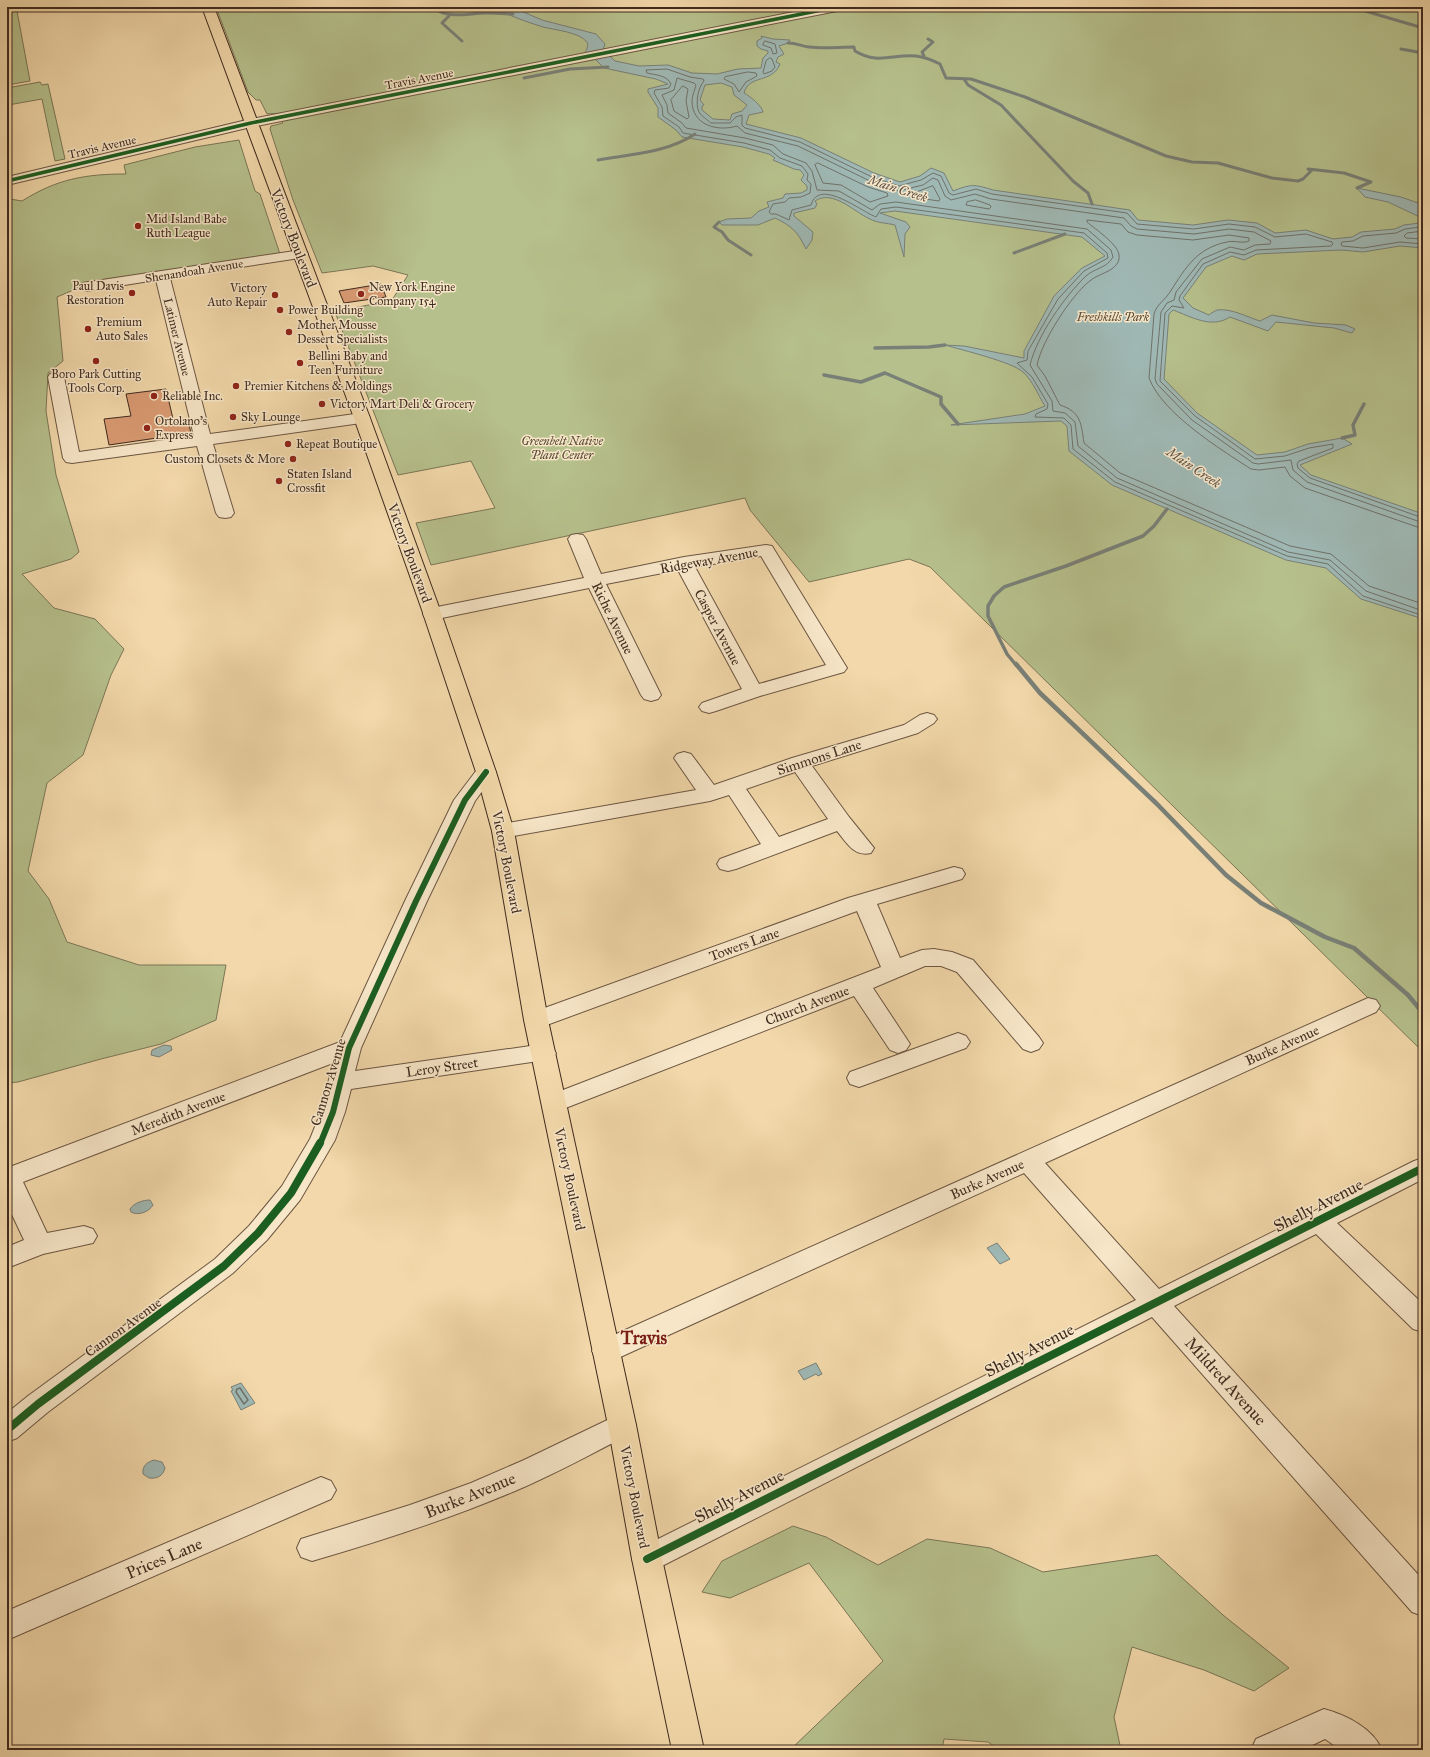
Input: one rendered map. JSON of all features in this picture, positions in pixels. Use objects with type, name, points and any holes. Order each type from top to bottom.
[{"type":"main road","name":"Victory Boulevard","points":[[208,7],[362,418],[432,614],[486,772],[503,831],[536,1020],[622,1424],[647,1559],[688,1750]]},
{"type":"street","name":"Travis Avenue","points":[[7,180],[251,123],[838,7]]},
{"type":"street","name":"Shenandoah Avenue","points":[[87,286],[162,276],[300,254]]},
{"type":"street","name":"Latimer Avenue","points":[[162,276],[204,439],[225,513]]},
{"type":"street","points":[[56,378],[72,458],[362,418]]},
{"type":"street","name":"Riche Avenue","points":[[577,540],[595,581],[651,695]]},
{"type":"street","name":"Ridgeway Avenue","points":[[432,614],[684,563],[766,550],[837,668],[709,706]]},
{"type":"street","name":"Casper Avenue","points":[[684,563],[753,692]]},
{"type":"street","name":"Simmons Lane","points":[[503,831],[710,794],[799,763],[911,729],[927,719]]},
{"type":"street","points":[[684,758],[710,794]]},
{"type":"street","points":[[799,763],[841,822],[862,848]]},
{"type":"street","name":"Cannon Avenue","points":[[7,1430],[38,1404],[218,1271],[258,1233],[291,1193],[322,1140],[333,1112],[349,1048],[416,901],[465,800],[486,772]]},
{"type":"street","points":[[733,785],[774,847]]},
{"type":"street","points":[[728,864],[841,822]]},
{"type":"street","name":"Towers Lane","points":[[536,1020],[864,901],[954,874]]},
{"type":"street","points":[[864,901],[894,971]]},
{"type":"street","name":"Church Avenue","points":[[554,1102],[860,985],[922,958],[944,958],[965,966],[1031,1043]]},
{"type":"street","points":[[860,985],[898,1054]]},
{"type":"street","name":"Burke Avenue","points":[[606,1351],[1368,1006]]},
{"type":"street","points":[[859,1078],[898,1054],[924,1055],[958,1042]]},
{"type":"street","name":"Meredith Avenue","points":[[8,1178],[349,1048]]},
{"type":"street","name":"Leroy Street","points":[[341,1082],[544,1053]]},
{"type":"street","name":"Mildred Avenue","points":[[1028,1161],[1423,1602]]},
{"type":"street","name":"Shelly Avenue","points":[[647,1559],[1423,1168]]},
{"type":"street","points":[[8,1178],[39,1244]]},
{"type":"street","points":[[1319,1221],[1423,1321]]},
{"type":"street","points":[[7,1258],[39,1244],[84,1236]]},
{"type":"street","name":"Burke Avenue","points":[[312,1548],[382,1528],[445,1506],[512,1479],[563,1456],[622,1424]]},
{"type":"street","name":"Prices Lane","points":[[7,1626],[321,1490]]},
{"type":"street","points":[[1267,1750],[1324,1724],[1336,1727],[1366,1750]]},
{"type":"green space","points":[[216,7],[828,7],[286,113],[267,114],[260,100],[256,100],[248,92]]},
{"type":"green space","name":"Freshkills Park","points":[[850,7],[1423,7],[1423,1052],[930,567],[909,559],[809,582],[750,510],[745,498],[431,565],[416,523],[495,508],[471,461],[398,475],[335,312],[392,300],[408,275],[373,266],[322,273],[293,200],[270,129],[271,126],[283,123],[281,121],[590,59],[592,60]]},
{"type":"green space","points":[[17,11],[30,81],[7,85],[7,12]]},
{"type":"green space","points":[[40,82],[42,85],[48,84],[65,159],[55,161],[42,99],[8,105],[7,103],[7,88]]},
{"type":"green space","points":[[239,140],[255,191],[260,194],[280,254],[87,284],[57,297],[63,361],[48,373],[46,411],[56,475],[79,552],[71,559],[22,574],[54,608],[95,619],[124,649],[111,675],[83,755],[47,783],[28,871],[49,899],[67,942],[139,965],[226,965],[216,1020],[161,1044],[18,1082],[7,1083],[7,194],[10,199],[22,201],[47,188],[72,179],[97,175],[126,174],[124,165],[195,147]]},
{"type":"green space","points":[[793,1526],[826,1537],[878,1565],[927,1539],[990,1548],[1043,1572],[1157,1555],[1223,1615],[1289,1668],[1254,1691],[1204,1670],[1132,1647],[1114,1717],[1121,1750],[1000,1750],[988,1742],[944,1739],[942,1750],[790,1750],[883,1661],[809,1563],[730,1598],[702,1592],[722,1561]]},
{"type":"water","name":"Main Creek","points":[[494,7],[512,7],[542,20],[596,34],[605,44],[603,50],[615,61],[639,66],[668,65],[692,73],[717,74],[738,69],[761,68],[763,58],[768,51],[757,46],[757,41],[762,38],[761,36],[773,39],[790,40],[788,43],[779,46],[784,54],[778,57],[776,62],[780,64],[776,70],[772,74],[751,83],[747,87],[744,93],[755,101],[763,112],[749,115],[746,124],[801,138],[874,173],[900,182],[920,176],[931,168],[944,173],[953,191],[964,187],[977,186],[993,190],[1130,210],[1138,220],[1193,225],[1228,220],[1257,223],[1275,233],[1306,230],[1333,239],[1352,237],[1361,232],[1395,229],[1404,225],[1420,223],[1422,218],[1388,202],[1365,197],[1357,188],[1423,203],[1423,248],[1400,246],[1363,252],[1341,250],[1257,254],[1244,260],[1232,256],[1206,267],[1183,298],[1193,308],[1209,315],[1217,310],[1228,310],[1260,321],[1272,315],[1314,323],[1346,325],[1355,329],[1352,333],[1334,328],[1276,322],[1268,331],[1230,317],[1216,322],[1209,322],[1202,321],[1173,310],[1169,314],[1164,379],[1197,413],[1257,455],[1285,452],[1308,444],[1342,438],[1352,444],[1300,465],[1311,475],[1423,514],[1423,625],[1417,617],[1361,599],[1326,568],[1286,560],[1112,485],[1069,451],[1067,426],[1061,421],[951,425],[1025,414],[1045,406],[1030,380],[1017,368],[998,360],[945,345],[964,346],[1024,358],[1024,351],[1054,296],[1082,268],[1105,256],[1082,237],[895,211],[880,213],[906,222],[910,227],[905,234],[904,257],[895,225],[873,220],[843,203],[829,198],[822,198],[815,201],[817,204],[815,208],[794,213],[794,216],[813,232],[812,240],[806,249],[794,230],[775,218],[758,225],[722,225],[719,222],[727,219],[751,218],[759,211],[769,207],[767,202],[783,198],[785,194],[801,193],[807,190],[807,186],[801,180],[804,175],[800,170],[773,160],[775,158],[769,154],[743,147],[682,137],[676,130],[658,117],[658,108],[648,92],[648,89],[668,84],[656,79],[604,68],[596,60],[585,54],[588,44],[578,36],[537,25]],"holes":[[[721,83],[732,87],[734,95],[747,105],[742,111],[732,114],[730,120],[713,119],[702,110],[702,106],[704,105],[700,100],[705,85]]]},
{"type":"water","points":[[164,1045],[171,1046],[172,1050],[159,1057],[151,1055],[152,1050]]},
{"type":"water","points":[[150,1200],[153,1205],[146,1211],[137,1214],[131,1212],[130,1209],[136,1204],[142,1201]]},
{"type":"water","points":[[997,1243],[1010,1259],[1000,1264],[987,1248]]},
{"type":"water","points":[[816,1363],[822,1374],[818,1376],[816,1374],[804,1380],[798,1371]]},
{"type":"water","points":[[241,1383],[255,1403],[241,1410],[231,1391],[233,1390],[231,1387]]},
{"type":"water","points":[[154,1460],[162,1462],[165,1468],[163,1473],[159,1476],[149,1478],[143,1474],[143,1469],[147,1463]]},
{"type":"building","name":"New York Engine Company 154","points":[[381,284],[386,297],[344,303],[339,291]]},
{"type":"building","name":"Ortolano's Express","points":[[166,389],[174,423],[188,421],[191,433],[109,445],[104,419],[131,416],[126,394]]},
{"type":"waterway","points":[[432,7],[438,11],[452,15],[487,13],[513,14]]},
{"type":"waterway","points":[[1365,11],[1423,28]]},
{"type":"waterway","points":[[449,16],[442,23],[462,41]]},
{"type":"waterway","points":[[924,56],[922,52],[933,42],[928,39]]},
{"type":"waterway","points":[[788,43],[815,48],[854,47],[855,51],[863,55],[878,58],[907,56],[922,57],[940,64],[946,78],[971,79],[1025,97],[1166,156],[1192,162],[1218,163],[1272,178],[1298,181],[1303,179],[1311,171],[1308,169],[1344,173],[1371,182],[1357,188]]},
{"type":"waterway","points":[[1401,49],[1423,53]]},
{"type":"waterway","points":[[524,78],[570,69],[608,67]]},
{"type":"waterway","points":[[964,79],[968,85],[1001,105],[1073,181],[1088,193],[1092,204]]},
{"type":"waterway","points":[[598,160],[660,149],[673,145],[695,134]]},
{"type":"waterway","points":[[719,222],[714,227],[722,232],[728,240],[751,255]]},
{"type":"waterway","points":[[1014,253],[1065,234]]},
{"type":"waterway","points":[[875,348],[929,347],[945,345]]},
{"type":"waterway","points":[[824,375],[861,382],[885,373],[941,397],[941,404],[958,424]]},
{"type":"waterway","points":[[1342,438],[1355,435],[1353,425],[1364,404]]},
{"type":"waterway","points":[[1016,665],[1007,654],[988,616],[988,606],[994,596],[1004,587],[1066,566],[1143,536],[1154,526],[1167,509]]},
{"type":"waterway","points":[[1016,664],[1040,693],[1157,804],[1226,875],[1261,903],[1325,937],[1354,948],[1408,995],[1423,1013]]},
{"type":"cycle path","points":[[7,181],[251,123],[837,7]]},
{"type":"cycle path","points":[[7,1430],[38,1404],[224,1266],[258,1233],[291,1193],[322,1140],[333,1112],[349,1048],[416,901],[465,800],[486,772]]},
{"type":"cycle path","points":[[647,1559],[1423,1168]]},
{"type":"place","name":"Mid Island Babe Ruth League","points":[[138,226]]},
{"type":"place","name":"Paul Davis Restoration","points":[[132,293]]},
{"type":"place","name":"New York Engine Company 154","points":[[361,294]]},
{"type":"place","name":"Victory Auto Repair","points":[[275,295]]},
{"type":"place","name":"Power Building","points":[[280,310]]},
{"type":"place","name":"Premium Auto Sales","points":[[88,329]]},
{"type":"place","name":"Mother Mousse Dessert Specialists","points":[[289,332]]},
{"type":"place","name":"Boro Park Cutting Tools Corp.","points":[[96,361]]},
{"type":"place","name":"Bellini Baby and Teen Furniture","points":[[300,363]]},
{"type":"place","name":"Premier Kitchens & Moldings","points":[[236,386]]},
{"type":"place","name":"Reliable Inc.","points":[[154,396]]},
{"type":"place","name":"Victory Mart Deli & Grocery","points":[[322,404]]},
{"type":"place","name":"Sky Lounge","points":[[233,417]]},
{"type":"place","name":"Ortolano's Express","points":[[147,428]]},
{"type":"place","name":"Repeat Boutique","points":[[288,444]]},
{"type":"place","name":"Custom Closets & More","points":[[293,459]]},
{"type":"place","name":"Staten Island Crossfit","points":[[279,481]]},
{"type":"district","name":"Travis","points":[[644,1338]]},
{"type":"park label","name":"Greenbelt Native Plant Center","points":[[562,448]]}]
